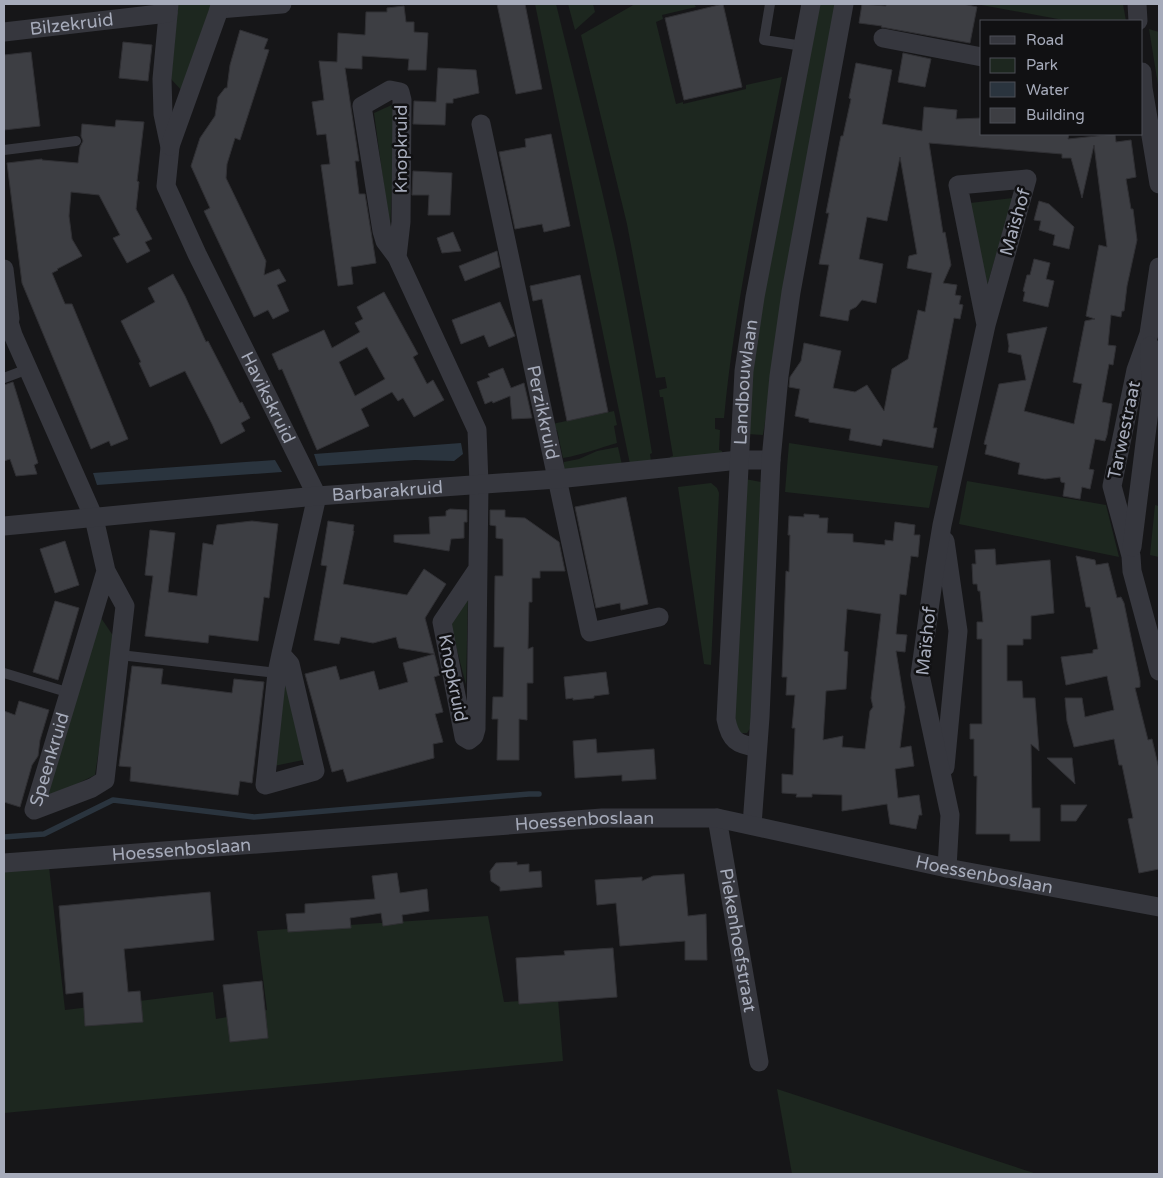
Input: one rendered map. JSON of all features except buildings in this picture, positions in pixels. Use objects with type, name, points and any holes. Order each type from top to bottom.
[{"type":"street","points":[[220,7],[282,4]]},
{"type":"street","name":"Landbouwlaan","points":[[757,747],[746,746],[736,742],[728,731],[726,719],[744,371],[755,297],[811,4]]},
{"type":"street","name":"Landbouwlaan","points":[[752,825],[771,460],[778,376],[791,292],[844,4]]},
{"type":"street","points":[[1137,4],[1138,20]]},
{"type":"street","name":"Havikskruid","points":[[220,7],[170,147],[166,186],[201,262],[317,496]]},
{"type":"street","name":"Havikskruid","points":[[169,9],[162,79],[163,114],[170,147]]},
{"type":"street","name":"Bilzekruid","points":[[4,32],[169,9]]},
{"type":"street","points":[[882,38],[980,57]]},
{"type":"street","points":[[1143,89],[1159,184]]},
{"type":"street","name":"Knopkruid","points":[[397,257],[401,222],[402,100],[400,92],[390,90],[362,106],[382,231],[385,241],[397,257],[477,430],[479,484],[476,729],[474,736],[469,740],[464,737],[442,622],[477,570]]},
{"type":"street","name":"Perzikkruid","points":[[481,124],[590,632],[659,617]]},
{"type":"street","name":"Maïshof","points":[[947,868],[950,815],[920,675],[942,525],[986,326],[1027,179],[958,185],[986,326]]},
{"type":"street","name":"Tarwestraat","points":[[1159,267],[1149,334],[1151,395],[1131,556],[1132,571],[1159,672]]},
{"type":"street","name":"Speenkruid","points":[[4,269],[11,328]]},
{"type":"street","name":"Speenkruid","points":[[4,306],[28,369],[94,518],[106,571],[125,606],[105,780],[92,788],[34,810],[106,571]]},
{"type":"street","name":"Tarwestraat","points":[[1131,556],[1112,486],[1136,370],[1149,334]]},
{"type":"street","name":"Barbarakruid","points":[[4,526],[317,496],[557,480],[739,460],[771,460]]},
{"type":"street","points":[[282,654],[290,664],[315,771],[265,785],[278,673],[282,654],[317,496]]},
{"type":"street","name":"Maïshof","points":[[942,525],[958,632],[944,785]]},
{"type":"street","name":"Hoessenboslaan","points":[[4,863],[602,818],[717,818],[947,868],[1159,907]]},
{"type":"street","name":"Piekenhoefstraat","points":[[717,818],[759,1062]]},
{"type":"lane","points":[[770,4],[764,40],[803,46]]},
{"type":"lane","points":[[4,150],[76,141]]},
{"type":"lane","points":[[4,378],[28,369]]},
{"type":"lane","points":[[120,655],[278,673]]},
{"type":"lane","points":[[4,673],[70,693]]},
{"type":"green space","points":[[178,4],[212,4],[184,93],[171,79]]},
{"type":"green space","points":[[535,4],[556,4],[615,248],[644,402],[652,453],[650,454],[651,462],[630,464]]},
{"type":"green space","points":[[568,4],[593,4],[595,12],[575,30]]},
{"type":"green space","points":[[635,4],[694,4],[696,7],[662,15],[663,19],[656,22],[676,104],[746,89],[746,85],[782,77],[741,289],[724,418],[715,418],[715,429],[720,430],[719,450],[722,451],[722,457],[670,461],[670,457],[673,456],[663,397],[660,397],[659,390],[667,388],[665,377],[656,378],[627,224],[581,35]]},
{"type":"green space","points":[[818,4],[839,4],[800,204],[763,435],[747,434],[749,372]]},
{"type":"green space","points":[[976,4],[1123,4],[1126,20],[1064,20]]},
{"type":"green space","points":[[1149,29],[1159,32],[1159,91]]},
{"type":"green space","points":[[396,103],[390,231],[374,113]]},
{"type":"green space","points":[[1013,198],[986,289],[970,203]]},
{"type":"green space","points":[[614,411],[617,425],[614,426],[617,443],[563,458],[557,430],[554,430],[552,424]]},
{"type":"green space","points":[[789,443],[938,466],[929,508],[785,492]]},
{"type":"green space","points":[[618,447],[622,465],[562,470],[564,462],[579,459],[597,451]]},
{"type":"green space","points":[[745,479],[761,482],[751,727],[747,733],[737,733],[731,718]]},
{"type":"green space","points":[[967,481],[1106,505],[1119,557],[959,524]]},
{"type":"green space","points":[[711,483],[717,488],[719,493],[711,665],[704,664],[678,487]]},
{"type":"green space","points":[[1155,505],[1159,506],[1159,557],[1150,555]]},
{"type":"green space","points":[[468,596],[466,685],[450,623]]},
{"type":"green space","points":[[99,615],[116,640],[95,775],[52,796],[45,793]]},
{"type":"green space","points":[[285,676],[308,759],[274,766]]},
{"type":"green space","points":[[49,867],[65,1010],[213,992],[216,1019],[267,1010],[257,931],[488,916],[504,1002],[558,999],[563,1061],[4,1113],[4,870]]},
{"type":"green space","points":[[777,1089],[1037,1174],[792,1174]]},
{"type":"water","points":[[461,443],[463,454],[454,461],[415,460],[318,466],[314,454]]},
{"type":"water","points":[[275,460],[282,472],[97,485],[93,473]]},
{"type":"waterway","points":[[4,837],[44,834],[113,800],[254,817],[539,794]]}]
